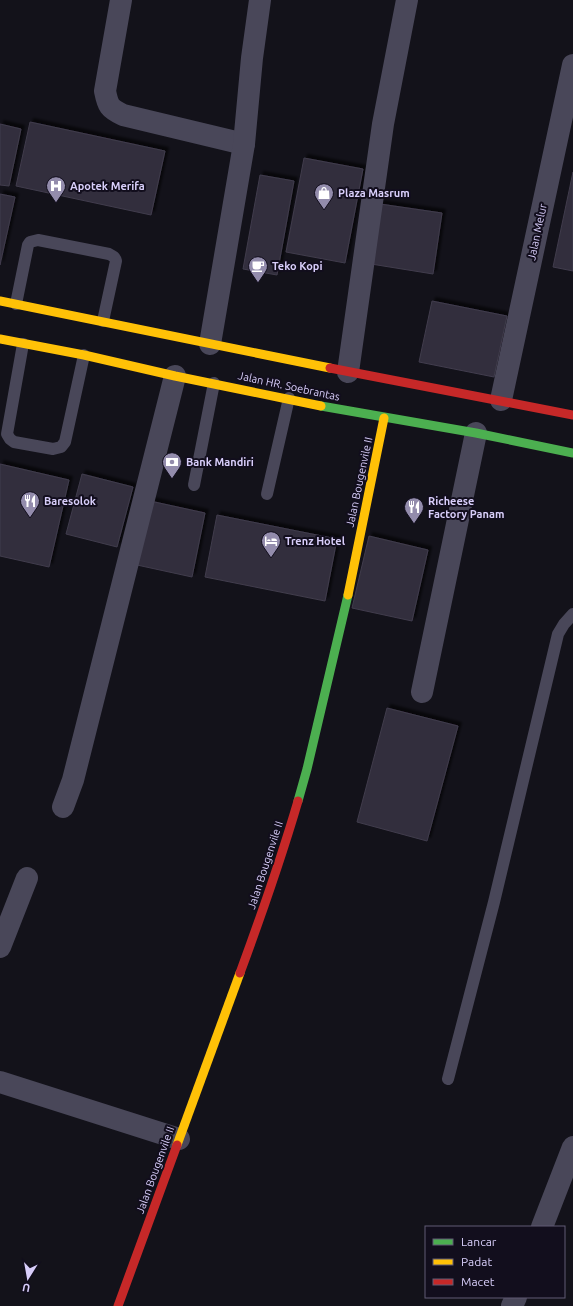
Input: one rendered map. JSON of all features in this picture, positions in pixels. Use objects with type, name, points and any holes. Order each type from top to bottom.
[{"type":"main road","points":[[0,301],[348,372],[573,414]]},
{"type":"main road","name":"Jalan HR. Soebrantas","points":[[0,339],[384,418],[476,433],[573,453]]},
{"type":"main road","name":"Jalan Bougenvile II","points":[[118,1306],[268,896],[288,836],[305,776],[345,609],[384,418]]},
{"type":"street","points":[[121,0],[105,91],[107,104],[113,110],[123,115],[244,144]]},
{"type":"street","points":[[210,344],[244,144],[252,58],[260,0]]},
{"type":"street","points":[[348,372],[382,124],[407,0]]},
{"type":"street","name":"Jalan Melur","points":[[500,400],[573,65]]},
{"type":"street","points":[[64,807],[73,780],[175,376]]},
{"type":"street","points":[[422,692],[476,433]]},
{"type":"street","points":[[0,947],[27,878]]},
{"type":"street","points":[[0,1082],[179,1139]]},
{"type":"street","points":[[542,1226],[573,1147]]},
{"type":"lane","points":[[16,304],[28,245],[30,242],[38,240],[109,254],[115,258],[116,261],[102,321]]},
{"type":"lane","points":[[23,344],[7,434],[14,442],[54,449],[60,447],[65,442],[84,356]]},
{"type":"lane","points":[[194,485],[214,383]]},
{"type":"lane","points":[[266,494],[289,398]]},
{"type":"lane","points":[[448,1079],[496,895],[558,634],[573,614]]},
{"type":"building","points":[[30,122],[165,151],[151,215],[16,186]]},
{"type":"building","points":[[0,124],[21,129],[9,186],[0,185]]},
{"type":"building","name":"Plaza Masrum","points":[[304,158],[363,169],[345,263],[286,252]]},
{"type":"building","points":[[573,172],[573,271],[553,267]]},
{"type":"building","points":[[260,175],[294,181],[277,275],[243,269]]},
{"type":"building","points":[[0,194],[15,197],[0,265]]},
{"type":"building","points":[[380,204],[442,213],[433,274],[371,264]]},
{"type":"building","points":[[432,301],[507,316],[494,377],[419,362]]},
{"type":"building","name":"Baresolok","points":[[0,464],[69,480],[49,567],[0,556]]},
{"type":"building","points":[[82,474],[133,487],[117,547],[66,534]]},
{"type":"building","points":[[150,501],[205,513],[192,577],[137,565]]},
{"type":"building","name":"Trenz Hotel","points":[[217,515],[337,539],[325,601],[205,577]]},
{"type":"building","points":[[369,536],[428,550],[412,621],[352,608]]},
{"type":"building","points":[[387,708],[458,726],[427,841],[357,822]]},
{"type":"traffic: fast","points":[[321,406],[476,433],[573,453]]},
{"type":"traffic: fast","points":[[298,801],[348,595]]},
{"type":"traffic: slow","points":[[0,301],[330,368]]},
{"type":"traffic: slow","points":[[0,339],[84,355],[175,376],[321,406]]},
{"type":"traffic: slow","points":[[348,595],[384,418]]},
{"type":"traffic: slow","points":[[177,1145],[240,973]]},
{"type":"traffic: jam","points":[[330,368],[573,415]]},
{"type":"traffic: jam","points":[[240,973],[285,844],[298,801]]},
{"type":"traffic: jam","points":[[118,1306],[177,1145]]},
{"type":"place","name":"Apotek Merifa","points":[[56,203]]},
{"type":"place","name":"Plaza Masrum","points":[[324,210]]},
{"type":"place","name":"Teko Kopi","points":[[258,283]]},
{"type":"place","name":"Bank Mandiri","points":[[172,479]]},
{"type":"place","name":"Baresolok","points":[[30,518]]},
{"type":"place","name":"Richeese Factory Panam","points":[[414,524]]},
{"type":"place","name":"Trenz Hotel","points":[[271,558]]}]
